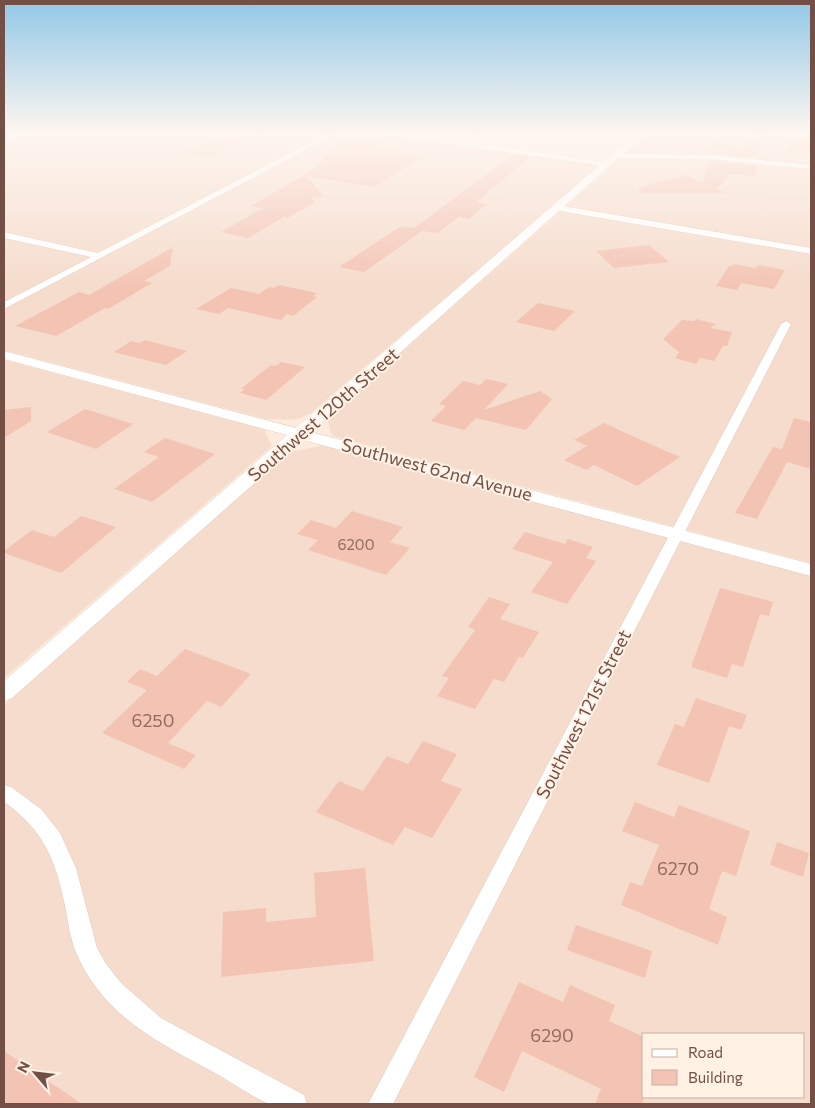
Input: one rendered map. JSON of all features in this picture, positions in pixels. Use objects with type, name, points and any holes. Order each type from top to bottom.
[{"type":"street","points":[[4,306],[234,186]]},
{"type":"street","name":"Southwest 120th Street","points":[[4,693],[582,186]]},
{"type":"street","points":[[557,208],[811,251]]},
{"type":"street","points":[[4,236],[100,256]]},
{"type":"street","name":"Southwest 121st Street","points":[[380,1104],[786,324]]},
{"type":"street","name":"Southwest 62nd Avenue","points":[[4,355],[811,570]]},
{"type":"street","points":[[4,792],[30,810],[45,825],[56,842],[70,882],[80,931],[87,950],[99,973],[117,994],[134,1012],[153,1026],[295,1104]]},
{"type":"shaded area","points":[[4,186],[576,186],[311,413],[299,419],[266,419],[4,350]]},
{"type":"shaded area","points":[[589,186],[811,186],[811,563],[333,436],[327,418]]},
{"type":"shaded area","points":[[4,360],[264,429],[272,446],[4,678]]},
{"type":"shaded area","points":[[320,446],[350,450],[811,576],[811,1104],[4,1104],[4,705],[289,452]]},
{"type":"building","points":[[286,186],[315,186],[324,196],[311,198],[315,202],[248,238],[221,232],[263,208],[251,206]]},
{"type":"building","points":[[471,186],[496,186],[476,202],[487,204],[469,219],[459,217],[437,233],[422,231],[364,272],[339,267],[401,226],[414,228]]},
{"type":"building","points":[[647,186],[720,186],[717,189],[726,193],[640,193],[639,188]]},
{"type":"building","points":[[649,245],[669,262],[614,268],[596,251]]},
{"type":"building","points":[[173,247],[170,266],[144,281],[152,283],[56,336],[15,326],[79,292],[89,295]]},
{"type":"building","points":[[734,264],[756,268],[758,265],[785,270],[774,289],[741,283],[737,290],[716,286],[729,266]]},
{"type":"building","points":[[279,285],[317,293],[313,296],[317,297],[293,316],[287,314],[281,320],[228,308],[219,314],[196,309],[231,288],[259,294],[269,287],[274,288]]},
{"type":"building","points":[[538,303],[575,311],[554,331],[516,322]]},
{"type":"building","points":[[696,319],[716,324],[710,328],[732,332],[727,346],[723,346],[714,361],[700,358],[696,364],[675,358],[679,352],[663,339],[682,320],[694,321]]},
{"type":"building","points":[[145,340],[187,351],[166,365],[114,352],[131,341],[139,343]]},
{"type":"building","points":[[281,362],[305,367],[266,400],[240,393],[245,389],[241,389],[271,365],[276,366]]},
{"type":"building","points":[[486,379],[508,384],[484,410],[540,391],[552,399],[526,430],[476,418],[464,430],[431,421],[446,406],[439,404],[463,381],[480,385]]},
{"type":"building","points":[[31,407],[31,421],[4,438],[4,410]]},
{"type":"building","points":[[85,409],[133,424],[96,449],[47,432]]},
{"type":"building","points":[[794,418],[811,422],[811,469],[787,462],[757,519],[735,513],[773,447],[782,449]]},
{"type":"building","points":[[604,423],[680,457],[637,486],[594,465],[586,470],[564,460],[587,446],[574,440]]},
{"type":"building","points":[[165,438],[215,454],[152,502],[114,489],[159,457],[144,452]]},
{"type":"building","points":[[352,511],[403,527],[390,542],[410,548],[386,575],[308,550],[318,540],[297,534],[311,520],[336,528]]},
{"type":"building","points":[[81,516],[116,527],[61,573],[4,553],[4,551],[32,530],[54,537]]},
{"type":"building","points":[[525,532],[565,544],[568,539],[593,547],[586,558],[596,561],[567,604],[531,592],[553,562],[512,549]]},
{"type":"building","points":[[720,588],[773,602],[769,616],[760,614],[743,667],[732,664],[727,678],[691,667]]},
{"type":"building","points":[[489,597],[510,604],[500,619],[539,632],[523,658],[519,657],[504,682],[494,679],[475,709],[437,696],[449,678],[442,676],[475,630],[468,627]]},
{"type":"building","points":[[185,649],[251,674],[221,707],[207,701],[168,743],[196,755],[184,769],[102,733],[147,690],[127,682],[140,669],[157,676]]},
{"type":"building","points":[[696,698],[747,715],[741,730],[729,726],[709,783],[657,765],[675,724],[684,727]]},
{"type":"building","points":[[423,741],[457,754],[441,781],[462,789],[432,838],[405,827],[393,845],[316,812],[339,781],[363,791],[387,756],[408,764]]},
{"type":"building","points":[[635,802],[674,817],[679,805],[750,831],[736,876],[722,871],[709,909],[727,917],[718,945],[621,905],[630,882],[642,886],[659,845],[622,831]]},
{"type":"building","points":[[777,842],[809,853],[803,877],[770,865]]},
{"type":"building","points":[[365,868],[374,961],[221,977],[223,912],[266,908],[266,922],[316,917],[314,873]]},
{"type":"building","points":[[576,925],[652,951],[645,978],[567,950]]},
{"type":"building","points":[[519,982],[563,1002],[570,985],[615,1005],[609,1021],[642,1036],[642,1098],[644,1098],[642,1104],[595,1104],[601,1089],[522,1051],[504,1092],[474,1077]]},
{"type":"building","points":[[4,1051],[82,1104],[4,1104]]}]
